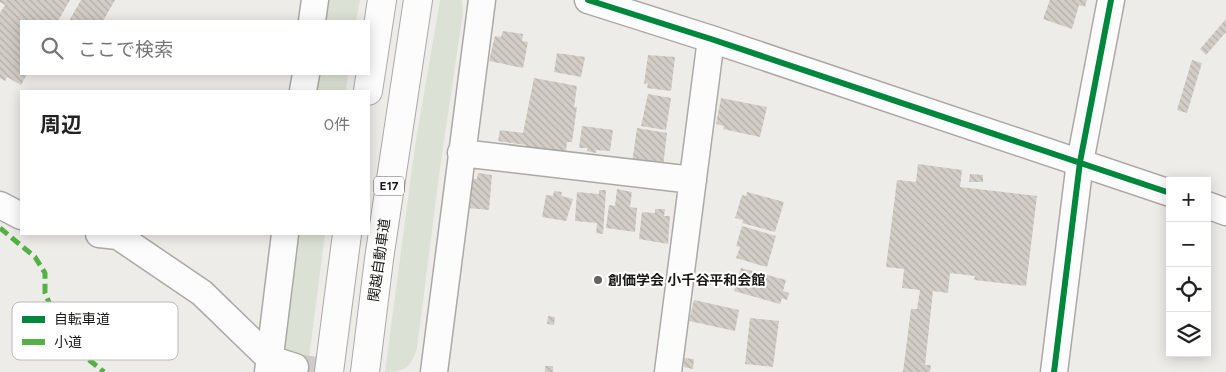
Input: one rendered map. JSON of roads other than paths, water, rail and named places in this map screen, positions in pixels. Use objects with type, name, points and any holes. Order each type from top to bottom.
[{"type":"highway","points":[[368,90],[382,0]]},
{"type":"highway","name":"関越自動車道","points":[[365,372],[379,259],[418,0]]},
{"type":"highway","points":[[329,372],[347,235]]},
{"type":"street","points":[[312,20],[315,0]]},
{"type":"street","points":[[434,372],[482,0]]},
{"type":"street","points":[[588,0],[711,39],[1166,192]]},
{"type":"street","points":[[1054,372],[1080,162],[1111,0]]},
{"type":"street","points":[[668,372],[711,39]]},
{"type":"street","points":[[303,90],[306,75]]},
{"type":"street","points":[[461,153],[693,180]]},
{"type":"street","points":[[0,205],[20,215]]},
{"type":"street","points":[[1211,206],[1226,212]]},
{"type":"street","points":[[108,235],[118,236],[202,293],[269,366],[295,367]]},
{"type":"street","points":[[269,366],[285,235]]},
{"type":"tunnel","points":[[295,367],[332,372]]},
{"type":"place","name":"創価学会 小千谷平和会館","points":[[598,280]]}]
